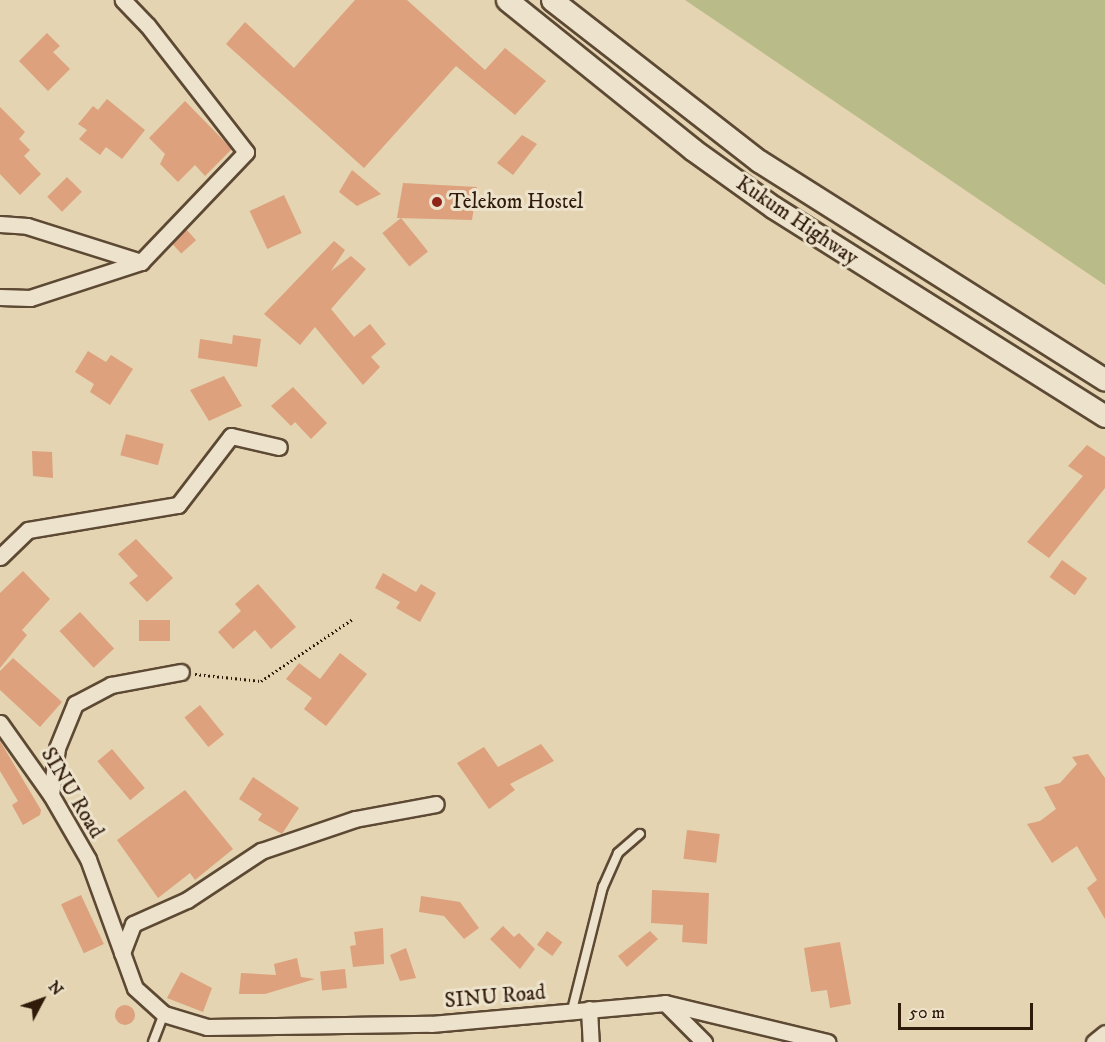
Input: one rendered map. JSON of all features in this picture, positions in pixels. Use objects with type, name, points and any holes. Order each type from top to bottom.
[{"type":"main road","name":"Kukum Highway","points":[[507,0],[684,143],[773,207],[1105,416]]},
{"type":"main road","name":"Kukum Highway","points":[[552,0],[759,161],[1105,381]]},
{"type":"street","points":[[0,297],[30,298],[141,262],[246,152],[147,25],[123,0]]},
{"type":"street","points":[[0,225],[27,226],[141,262]]},
{"type":"street","points":[[0,557],[28,530],[178,505],[231,436],[279,447]]},
{"type":"street","points":[[51,795],[57,748],[75,704],[111,685],[181,672]]},
{"type":"street","name":"SINU Road","points":[[0,723],[51,795],[88,859],[135,988],[164,1014],[207,1027],[431,1024],[665,1003],[827,1042]]},
{"type":"street","points":[[122,953],[133,924],[187,900],[261,851],[355,819],[436,804]]},
{"type":"street","points":[[665,1003],[704,1042]]},
{"type":"street","points":[[589,1009],[591,1042]]},
{"type":"street","points":[[1094,1042],[1105,1033]]},
{"type":"lane","points":[[572,1010],[603,887],[618,853],[640,834]]},
{"type":"lane","points":[[153,1042],[164,1014]]},
{"type":"path","points":[[181,672],[261,681],[354,618]]},
{"type":"green space","points":[[685,0],[1105,0],[1105,285]]},
{"type":"building","points":[[355,0],[407,0],[485,70],[505,48],[546,81],[515,115],[456,66],[364,168],[226,44],[245,22],[294,68]]},
{"type":"building","points":[[47,33],[60,46],[53,52],[70,69],[48,91],[19,61]]},
{"type":"building","points":[[107,99],[145,130],[122,159],[106,147],[100,155],[79,139],[87,130],[78,124],[93,106],[98,110]]},
{"type":"building","points":[[185,101],[232,149],[205,176],[195,165],[178,182],[160,164],[165,154],[149,138]]},
{"type":"building","points":[[0,107],[25,132],[19,139],[30,150],[24,156],[41,174],[20,195],[0,174]]},
{"type":"building","points":[[522,135],[537,144],[513,175],[497,163]]},
{"type":"building","points":[[352,170],[381,194],[357,206],[339,192]]},
{"type":"building","points":[[67,177],[82,192],[62,212],[47,197]]},
{"type":"building","name":"Telekom Hostel","points":[[403,183],[477,187],[472,220],[397,218]]},
{"type":"building","points":[[284,195],[302,233],[267,249],[250,211]]},
{"type":"building","points":[[401,218],[428,251],[409,267],[382,233]]},
{"type":"building","points":[[186,229],[196,240],[181,254],[171,242]]},
{"type":"building","points":[[334,241],[345,250],[331,271],[351,256],[366,269],[331,309],[354,337],[370,324],[386,344],[371,357],[380,367],[363,385],[315,327],[300,345],[264,314]]},
{"type":"building","points":[[233,335],[261,339],[257,367],[198,358],[200,339],[232,344]]},
{"type":"building","points":[[88,351],[106,362],[111,355],[133,369],[110,405],[90,392],[94,384],[75,372]]},
{"type":"building","points":[[224,376],[242,406],[209,421],[190,390]]},
{"type":"building","points":[[293,387],[327,423],[311,439],[295,422],[291,426],[271,406]]},
{"type":"building","points":[[126,434],[164,444],[158,465],[120,455]]},
{"type":"building","points":[[1087,445],[1105,457],[1105,488],[1049,558],[1027,542],[1083,476],[1068,466]]},
{"type":"building","points":[[32,451],[52,452],[53,478],[33,476]]},
{"type":"building","points":[[136,539],[173,578],[147,602],[129,583],[138,576],[118,554]]},
{"type":"building","points":[[1062,560],[1087,578],[1075,595],[1050,577]]},
{"type":"building","points":[[23,571],[50,599],[22,630],[27,635],[0,668],[0,593]]},
{"type":"building","points":[[383,573],[416,592],[421,584],[436,593],[420,622],[396,608],[400,602],[375,588]]},
{"type":"building","points":[[258,584],[296,627],[271,649],[255,630],[233,649],[218,632],[241,611],[235,604]]},
{"type":"building","points":[[80,612],[114,649],[94,668],[60,631]]},
{"type":"building","points":[[139,620],[170,620],[170,641],[139,641]]},
{"type":"building","points":[[340,653],[367,674],[326,726],[304,709],[312,698],[286,679],[299,663],[320,679]]},
{"type":"building","points":[[13,658],[62,702],[40,727],[0,690],[0,671]]},
{"type":"building","points":[[200,705],[224,735],[208,747],[184,718]]},
{"type":"building","points":[[0,741],[41,810],[40,815],[23,825],[12,805],[18,801],[0,771]]},
{"type":"building","points":[[541,744],[554,761],[510,784],[515,790],[489,809],[457,763],[484,747],[498,767]]},
{"type":"building","points":[[112,749],[145,788],[130,800],[97,761]]},
{"type":"building","points":[[1088,754],[1105,778],[1105,919],[1087,888],[1097,880],[1077,846],[1052,863],[1027,824],[1040,821],[1056,809],[1044,787],[1060,783],[1077,764],[1072,757]]},
{"type":"building","points":[[253,777],[299,808],[282,834],[258,820],[262,814],[239,799]]},
{"type":"building","points":[[185,790],[233,849],[195,880],[190,873],[158,898],[117,840]]},
{"type":"building","points":[[687,830],[720,834],[716,863],[683,859]]},
{"type":"building","points":[[652,890],[709,893],[707,944],[682,942],[683,925],[651,923]]},
{"type":"building","points":[[81,895],[104,944],[84,953],[61,904]]},
{"type":"building","points":[[421,896],[460,902],[479,928],[464,939],[444,916],[419,912]]},
{"type":"building","points":[[503,926],[514,937],[519,933],[535,949],[520,969],[490,939]]},
{"type":"building","points":[[383,928],[384,964],[353,967],[350,946],[356,945],[354,932]]},
{"type":"building","points":[[547,931],[562,942],[552,956],[537,945]]},
{"type":"building","points":[[650,931],[658,939],[627,967],[618,956]]},
{"type":"building","points":[[840,942],[851,1004],[830,1008],[827,990],[811,992],[804,948]]},
{"type":"building","points":[[406,948],[416,978],[400,981],[390,955]]},
{"type":"building","points":[[297,958],[301,977],[315,979],[265,994],[239,994],[241,973],[276,975],[274,964]]},
{"type":"building","points":[[345,969],[347,988],[322,991],[320,972]]},
{"type":"building","points":[[181,972],[212,988],[203,1012],[167,998]]},
{"type":"building","points":[[121,1005],[129,1005],[135,1011],[135,1019],[129,1025],[121,1025],[115,1019],[115,1011]]},
{"type":"place","name":"Telekom Hostel","points":[[437,202]]}]
